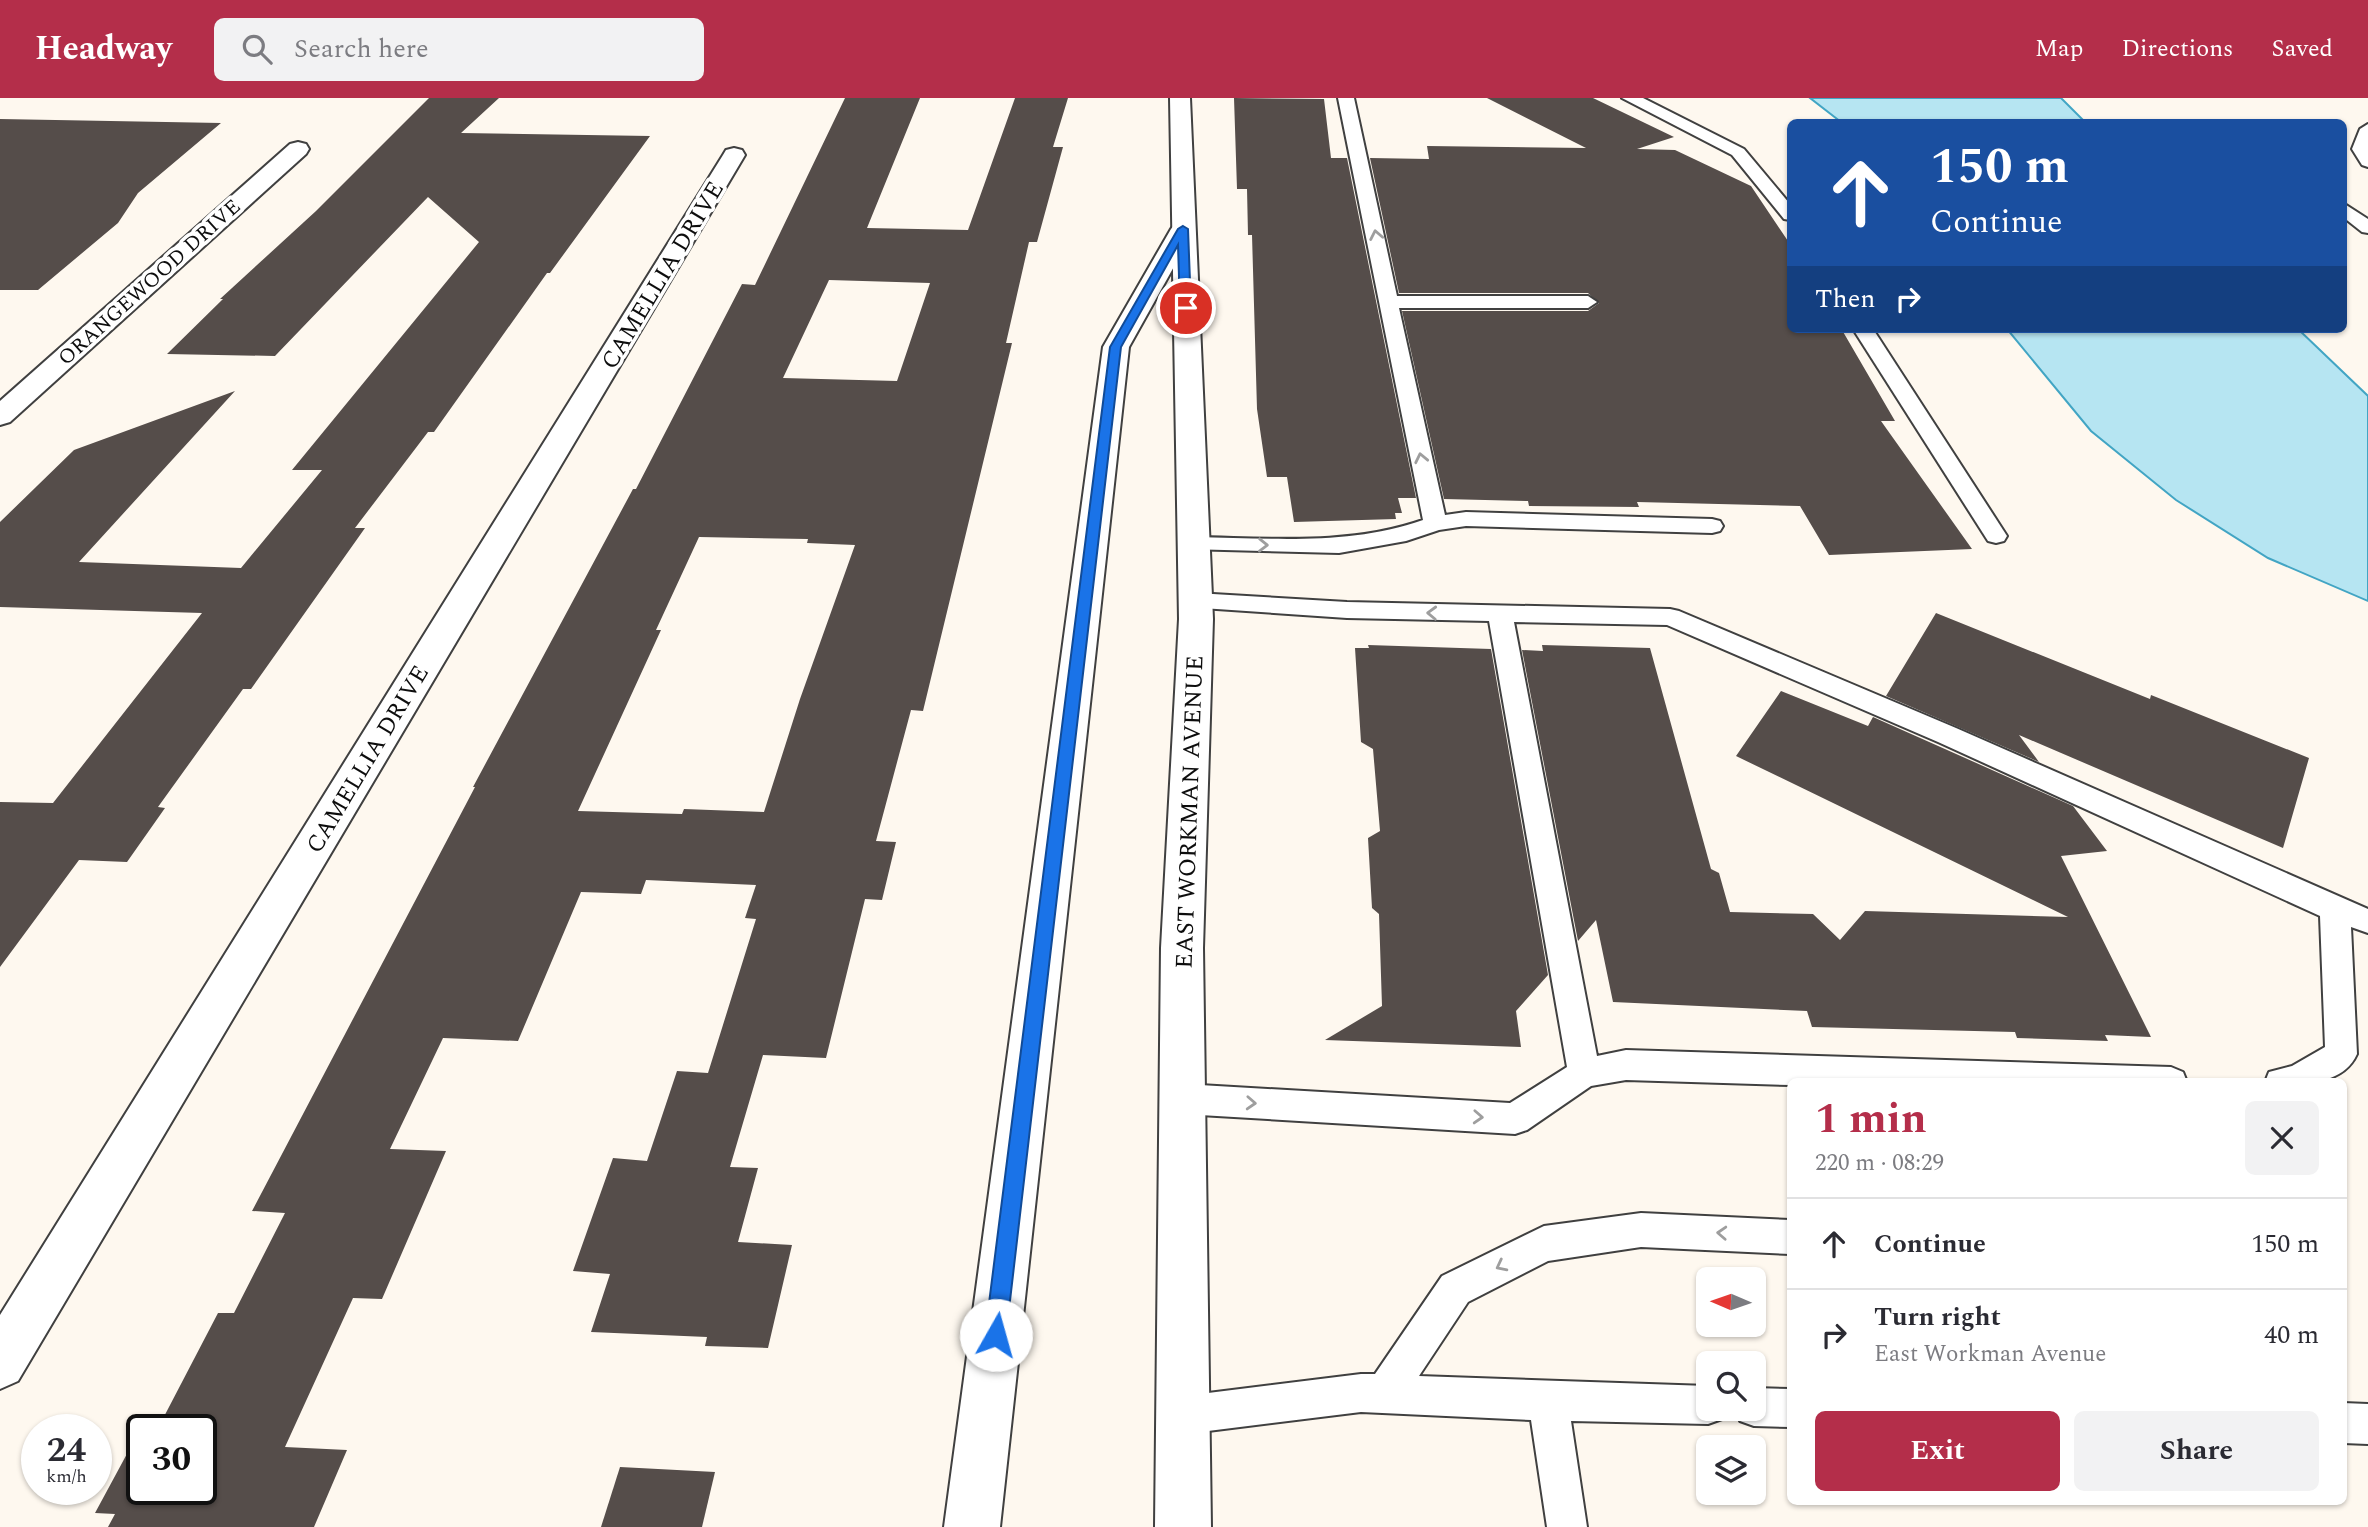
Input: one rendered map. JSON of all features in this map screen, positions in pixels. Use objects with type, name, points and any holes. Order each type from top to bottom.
[{"type":"street","name":"EAST WORKMAN AVENUE","points":[[1180,98],[1196,601],[1182,948],[1183,1527]]},
{"type":"street","name":"ORANGEWOOD DRIVE","points":[[0,416],[298,149]]},
{"type":"street","name":"CAMELLIA DRIVE","points":[[0,1363],[734,155]]},
{"type":"street","points":[[972,1527],[1116,347],[1183,229]]},
{"type":"lane","points":[[1346,98],[1435,524]]},
{"type":"lane","points":[[1630,98],[1738,152],[1787,211]]},
{"type":"lane","points":[[2368,129],[2360,149],[2368,162]]},
{"type":"lane","points":[[2347,211],[2368,228]]},
{"type":"lane","points":[[1389,302],[1588,302]]},
{"type":"lane","points":[[1866,333],[1996,536]]},
{"type":"lane","points":[[1194,544],[1339,546],[1406,534],[1435,524],[1466,519],[1712,526]]},
{"type":"lane","points":[[1196,601],[1347,610],[1670,617],[1947,735],[2334,909],[2368,921]]},
{"type":"lane","points":[[1500,615],[1584,1073]]},
{"type":"lane","points":[[2301,1078],[2341,1055],[2334,909]]},
{"type":"lane","points":[[1183,1099],[1515,1119],[1584,1073],[1626,1065],[2043,1078]]},
{"type":"lane","points":[[1385,1394],[1455,1289],[1544,1244],[1641,1230],[1787,1237]]},
{"type":"lane","points":[[1184,1415],[1361,1393],[1696,1405]]},
{"type":"lane","points":[[1548,1401],[1567,1527]]},
{"type":"lane","points":[[1766,1407],[1787,1408]]},
{"type":"lane","points":[[2347,1423],[2368,1423]]},
{"type":"water","points":[[1810,98],[2061,98],[2082,119],[1837,119]]},
{"type":"water","points":[[2010,333],[2302,333],[2368,396],[2368,601],[2268,558],[2176,500],[2091,431]]},
{"type":"building","points":[[429,98],[499,98],[461,133],[650,136],[550,273],[547,273],[434,432],[428,432],[355,528],[365,528],[251,689],[243,689],[158,807],[165,808],[127,862],[79,860],[0,967],[0,802],[53,803],[202,613],[0,607],[0,522],[74,450],[235,391],[79,562],[241,568],[322,470],[292,470],[479,242],[428,197],[275,356],[167,354],[223,299],[220,299],[316,211]]},
{"type":"building","points":[[845,98],[920,98],[867,228],[968,230],[1015,98],[1068,98],[1053,147],[1063,147],[1037,242],[1029,242],[1006,343],[1012,343],[923,711],[911,710],[876,841],[896,842],[882,900],[865,899],[826,1058],[763,1055],[730,1167],[758,1168],[738,1242],[792,1245],[768,1348],[705,1346],[707,1337],[591,1332],[610,1274],[573,1271],[613,1158],[647,1161],[677,1071],[708,1073],[756,919],[745,918],[756,885],[646,880],[641,894],[581,892],[518,1041],[443,1038],[390,1149],[446,1151],[382,1299],[353,1298],[285,1447],[347,1450],[314,1527],[108,1527],[115,1514],[95,1513],[99,1505],[112,1505],[112,1482],[126,1456],[126,1505],[217,1505],[217,1414],[165,1414],[218,1313],[234,1313],[285,1213],[252,1211],[473,787],[633,489],[636,489],[742,284],[755,285]],"holes":[[[829,280],[930,283],[897,381],[783,378]],[[699,537],[808,539],[807,543],[855,545],[800,699],[764,812],[684,809],[682,814],[578,811],[661,630],[656,630]]]},
{"type":"building","points":[[1234,98],[1324,99],[1331,158],[1347,158],[1416,498],[1398,498],[1402,513],[1395,513],[1396,519],[1294,522],[1287,477],[1267,477],[1257,409],[1252,235],[1248,235],[1247,189],[1237,189]]},
{"type":"building","points":[[1487,98],[1593,98],[1674,137],[1637,149],[1675,150],[1751,186],[1787,240],[1787,333],[1844,333],[1895,421],[1881,421],[1972,549],[1829,555],[1800,506],[1637,502],[1639,507],[1529,506],[1528,501],[1444,499],[1402,311],[1588,311],[1599,303],[1588,293],[1399,293],[1370,158],[1429,159],[1427,146],[1586,148]]},
{"type":"building","points":[[0,119],[221,123],[138,193],[118,223],[38,290],[0,290]]},
{"type":"building","points":[[1936,613],[2150,699],[2151,695],[2309,758],[2283,848],[2019,735],[2039,762],[1886,696]]},
{"type":"building","points":[[1368,645],[1491,649],[1548,975],[1516,1011],[1521,1047],[1325,1040],[1382,1006],[1379,914],[1372,908],[1368,838],[1380,831],[1373,749],[1361,742],[1355,648],[1369,648]]},
{"type":"building","points":[[1542,645],[1650,648],[1711,869],[1719,873],[1730,912],[1813,914],[1840,940],[1865,911],[2068,917],[1736,756],[1781,691],[1868,726],[1873,717],[2073,806],[2107,851],[2061,856],[2151,1037],[2105,1035],[2108,1041],[2017,1038],[2015,1032],[1812,1027],[1807,1011],[1613,1002],[1596,920],[1578,941],[1522,650],[1543,651]]},
{"type":"building","points":[[620,1467],[715,1472],[702,1527],[601,1527]]},
{"type":"route","points":[[996,1335],[1116,347],[1183,229],[1186,308]]}]
